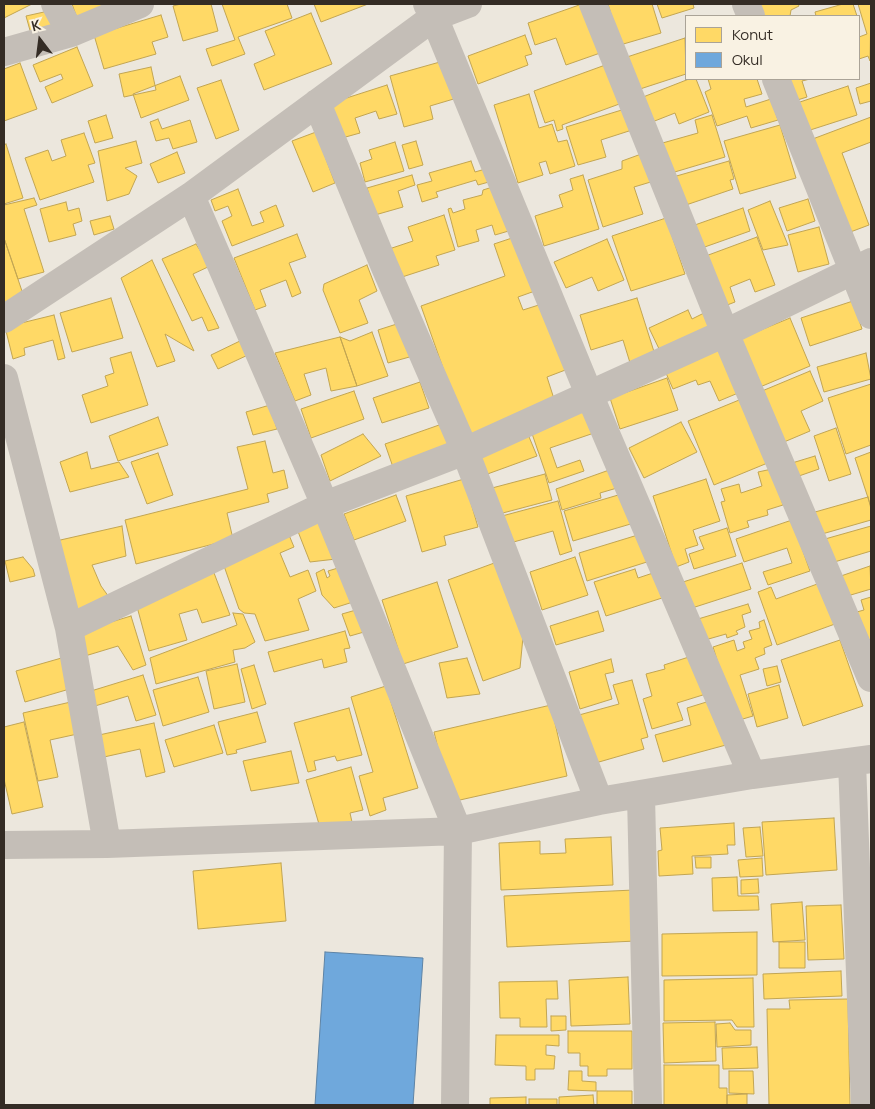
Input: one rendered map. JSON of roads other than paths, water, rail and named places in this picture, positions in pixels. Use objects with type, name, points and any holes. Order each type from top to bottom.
[{"type":"street","points":[[55,4],[71,33]]},
{"type":"street","points":[[4,52],[71,33],[140,4]]},
{"type":"street","points":[[4,319],[191,196],[317,103],[430,10],[468,4]]},
{"type":"street","points":[[593,4],[725,333],[871,678]]},
{"type":"street","points":[[430,10],[589,394],[752,775]]},
{"type":"street","points":[[776,80],[862,266],[871,315]]},
{"type":"street","points":[[317,103],[384,265],[465,451],[598,801]]},
{"type":"street","points":[[191,196],[325,505],[458,831],[456,1105]]},
{"type":"street","points":[[68,628],[325,505],[465,451],[725,333],[862,266]]},
{"type":"street","points":[[4,378],[68,628],[107,844]]},
{"type":"street","points":[[4,845],[107,844],[458,831],[598,801],[752,775],[862,761],[865,1105]]},
{"type":"street","points":[[641,794],[648,1105]]}]
